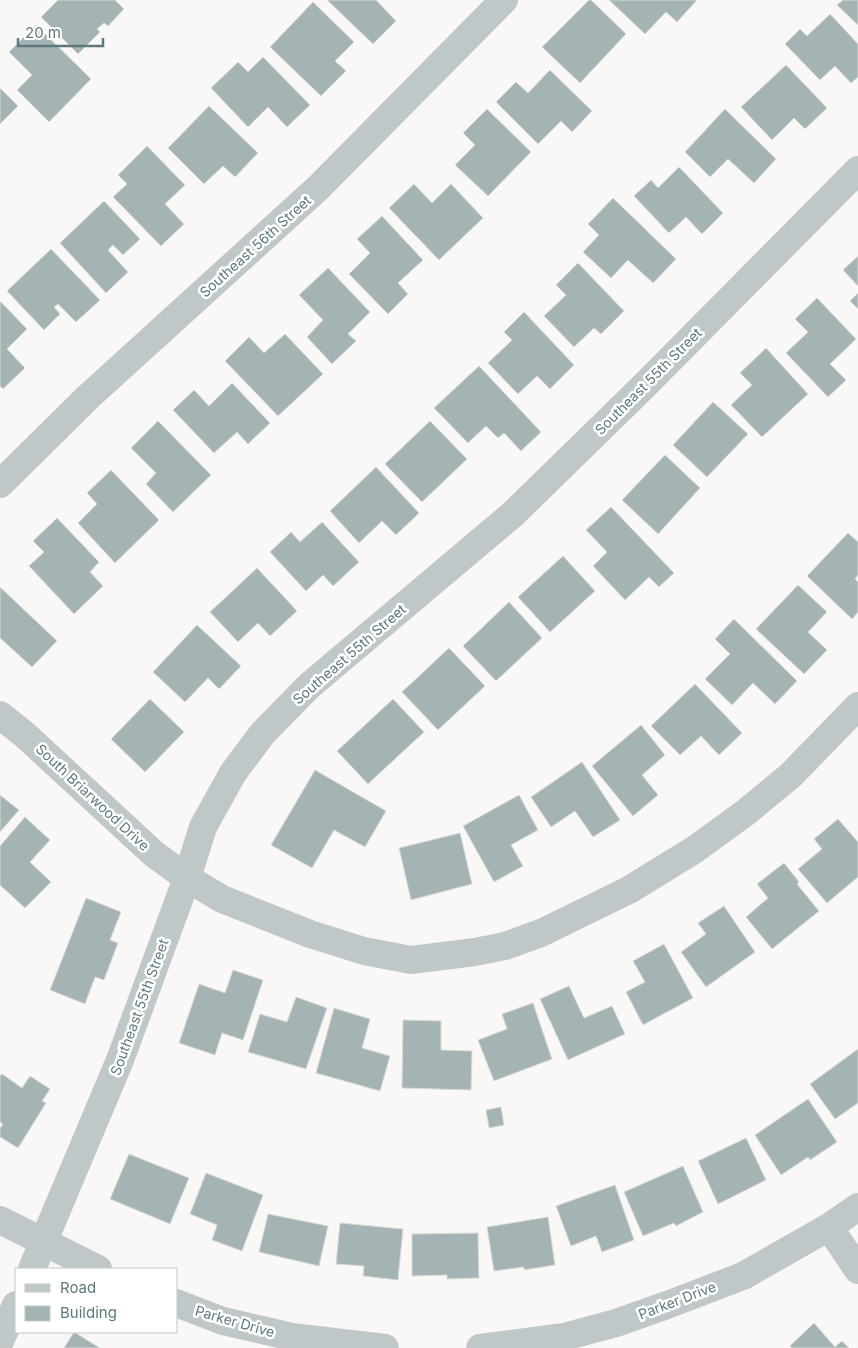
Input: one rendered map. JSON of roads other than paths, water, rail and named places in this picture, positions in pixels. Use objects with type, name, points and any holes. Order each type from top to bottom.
[{"type":"street","name":"Southeast 56th Street","points":[[0,484],[87,398],[318,188],[504,0]]},
{"type":"street","name":"Southeast 55th Street","points":[[32,1268],[120,1060],[203,827],[233,772],[262,734],[309,686],[513,514],[645,385],[858,170]]},
{"type":"street","name":"South Briarwood Drive","points":[[0,715],[26,735],[154,854],[186,878],[222,899],[310,934],[364,951],[411,960],[475,952],[505,946],[541,933],[629,890],[694,850],[745,813],[791,775],[858,706]]},
{"type":"street","name":"Parker Drive","points":[[480,1348],[566,1342],[743,1276],[829,1227],[858,1207]]},
{"type":"street","points":[[0,1220],[96,1268]]},
{"type":"street","points":[[829,1227],[858,1270]]},
{"type":"street","name":"Parker Drive","points":[[178,1304],[223,1321],[290,1342],[385,1348]]},
{"type":"street","points":[[0,1340],[15,1307]]}]
